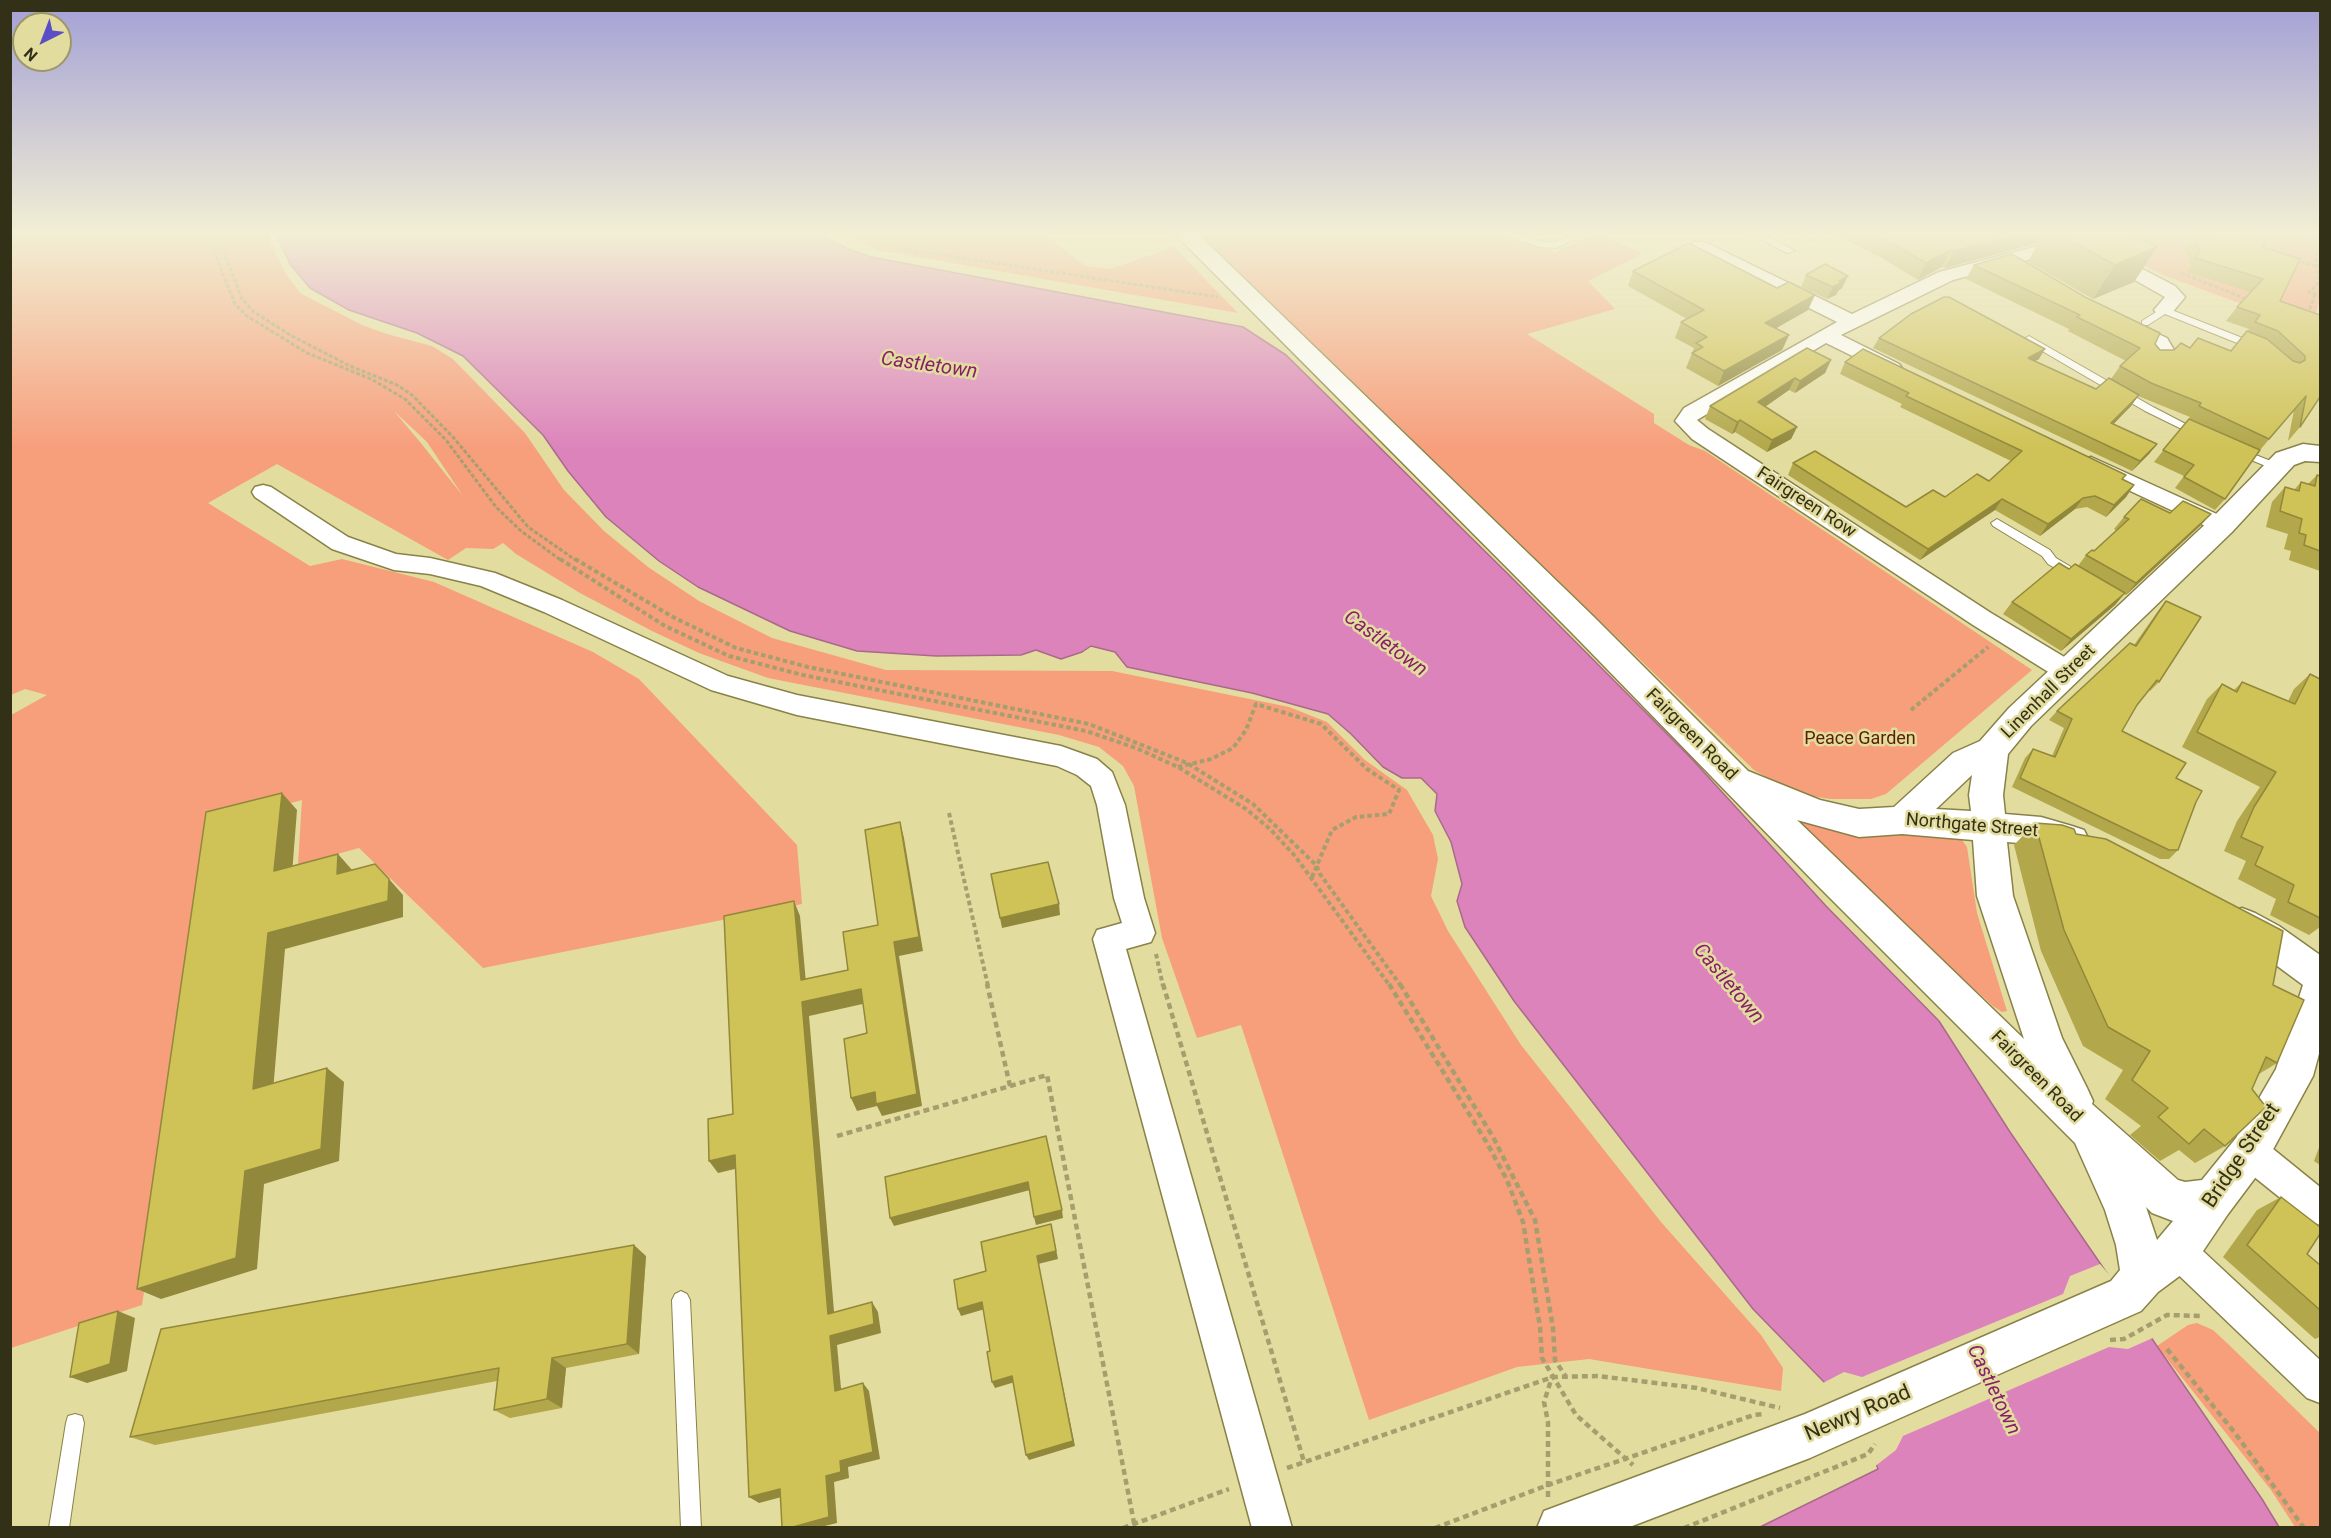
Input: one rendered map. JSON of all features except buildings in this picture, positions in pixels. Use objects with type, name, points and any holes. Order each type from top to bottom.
[{"type":"main road","name":"Fairgreen Road","points":[[1259,306],[2087,1127],[2167,1198],[2185,1203],[2213,1199]]},
{"type":"main road","name":"Linenhall Street","points":[[2087,1127],[2044,1042],[1995,896],[1986,795],[1992,750],[2020,717],[2067,671],[2128,605],[2222,525],[2285,459],[2303,453],[2320,454]]},
{"type":"main road","points":[[1902,820],[1965,762],[1992,750]]},
{"type":"main road","name":"Northgate Street","points":[[1712,756],[1757,789],[1815,813],[1859,823],[1902,820],[2041,831],[2067,838],[2106,854]]},
{"type":"main road","points":[[2216,910],[2266,937],[2320,976]]},
{"type":"main road","name":"Bridge Street","points":[[2178,1251],[2213,1199],[2250,1152],[2293,1076],[2320,989]]},
{"type":"main road","points":[[2087,1127],[2124,1205],[2137,1245],[2135,1287]]},
{"type":"main road","name":"Newry Road","points":[[1552,1506],[1676,1507],[1802,1431],[2135,1287],[2178,1251]]},
{"type":"street","points":[[1819,306],[1852,322]]},
{"type":"street","points":[[1826,335],[1885,306]]},
{"type":"street","points":[[2164,310],[2168,306]]},
{"type":"street","points":[[2103,314],[2160,342],[2164,350],[2157,358]]},
{"type":"street","points":[[1826,335],[1905,374]]},
{"type":"street","name":"Fairgreen Row","points":[[1826,335],[1691,413],[1686,422],[1700,434],[2004,633],[2067,671]]},
{"type":"street","points":[[2071,454],[2222,525]]},
{"type":"street","points":[[263,492],[340,543],[394,562],[430,566],[487,579],[553,606],[720,683],[797,705],[1061,756],[1087,767],[1102,780],[1111,805],[1129,898],[1140,933],[1108,939],[1173,1166],[1272,1480],[1272,1527]]},
{"type":"street","points":[[2250,1152],[2320,1208]]},
{"type":"street","points":[[2178,1251],[2320,1384]]},
{"type":"lane","points":[[2145,323],[2164,310],[2261,349],[2268,356]]},
{"type":"lane","points":[[2029,339],[2149,409],[2208,438]]},
{"type":"lane","points":[[2228,447],[2277,467]]},
{"type":"lane","points":[[1997,523],[2046,553],[2052,561],[2082,579]]},
{"type":"lane","points":[[681,1300],[692,1527]]},
{"type":"lane","points":[[59,1527],[75,1423]]},
{"type":"path","points":[[2307,318],[2311,306]]},
{"type":"path","points":[[1911,710],[2004,633]]},
{"type":"path","points":[[1178,767],[1211,759],[1233,748],[1246,730],[1256,704],[1321,724],[1367,769],[1399,790],[1389,814],[1356,817],[1332,830],[1312,878]]},
{"type":"path","points":[[949,813],[1010,1086]]},
{"type":"path","points":[[1140,933],[1152,936],[1162,982],[1304,1462]]},
{"type":"path","points":[[837,1136],[1047,1076],[1135,1525]]},
{"type":"path","points":[[2167,1349],[2235,1432],[2304,1527]]},
{"type":"path","points":[[1123,1527],[1272,1480],[1283,1470],[1304,1462],[1552,1377],[1598,1376],[1697,1388],[1802,1431]]},
{"type":"path","points":[[1552,1377],[1576,1415],[1676,1507],[1802,1431]]},
{"type":"path","points":[[1552,1377],[1544,1402],[1548,1422],[1552,1506]]},
{"type":"path","points":[[1435,1527],[1552,1506],[1624,1459],[1755,1415],[1802,1431]]},
{"type":"green space","points":[[11,306],[325,306],[362,325],[432,346],[453,359],[525,433],[564,490],[604,531],[648,567],[699,601],[772,638],[886,670],[1112,671],[1289,707],[1327,722],[1365,760],[1407,790],[1433,835],[1438,859],[1431,896],[1448,931],[1521,1045],[1661,1222],[1761,1335],[1783,1368],[1781,1391],[1589,1359],[1517,1367],[1369,1420],[1241,1025],[1197,1038],[1162,938],[1134,786],[1123,766],[1099,747],[1059,735],[768,678],[699,653],[652,631],[580,593],[516,554],[503,543],[493,549],[466,548],[448,560],[277,464],[208,503],[310,566],[342,559],[434,582],[593,652],[639,679],[797,845],[802,904],[483,968],[359,848],[298,865],[302,800],[216,823],[142,1305],[11,1348],[11,715],[47,695],[25,689],[11,695]],"holes":[[[394,411],[427,442],[463,496],[420,442]]]},
{"type":"green space","points":[[1197,306],[1231,306],[1238,313]]},
{"type":"green space","name":"Peace Garden","points":[[1274,306],[1612,306],[1615,309],[1527,334],[1654,414],[1654,423],[1689,445],[1705,451],[2032,670],[1886,794],[1871,799],[1830,799],[1812,796],[1775,782],[1754,770]]},
{"type":"green space","points":[[2246,306],[2318,306],[2315,317],[2320,333]]},
{"type":"green space","points":[[1772,806],[1957,833],[1967,847],[1977,913],[2007,1011],[2002,1012],[1993,1006]]},
{"type":"green space","points":[[2197,1323],[2213,1330],[2320,1433],[2320,1527],[2295,1527],[2271,1490],[2157,1346],[2188,1325]]},
{"type":"water","name":"Castletown","points":[[342,306],[1130,306],[1243,327],[1286,355],[1508,574],[1691,758],[1826,906],[1939,1021],[2010,1132],[2279,1527],[1760,1527],[1878,1469],[1859,1418],[1753,1309],[1514,1001],[1465,927],[1457,901],[1462,884],[1451,842],[1435,811],[1437,794],[1421,778],[1402,778],[1383,767],[1328,714],[1252,693],[1127,667],[1115,652],[1091,646],[1082,652],[1061,659],[1036,650],[1021,655],[936,656],[857,651],[790,631],[698,587],[659,561],[606,517],[568,471],[543,435],[463,356],[417,333]]},
{"type":"pier","points":[[2100,1264],[2124,1292],[2155,1337],[2128,1349],[2109,1347],[1903,1436],[1896,1450],[1874,1467],[1856,1419],[1821,1384],[1844,1372],[1862,1377],[2063,1294],[2070,1276]]}]
